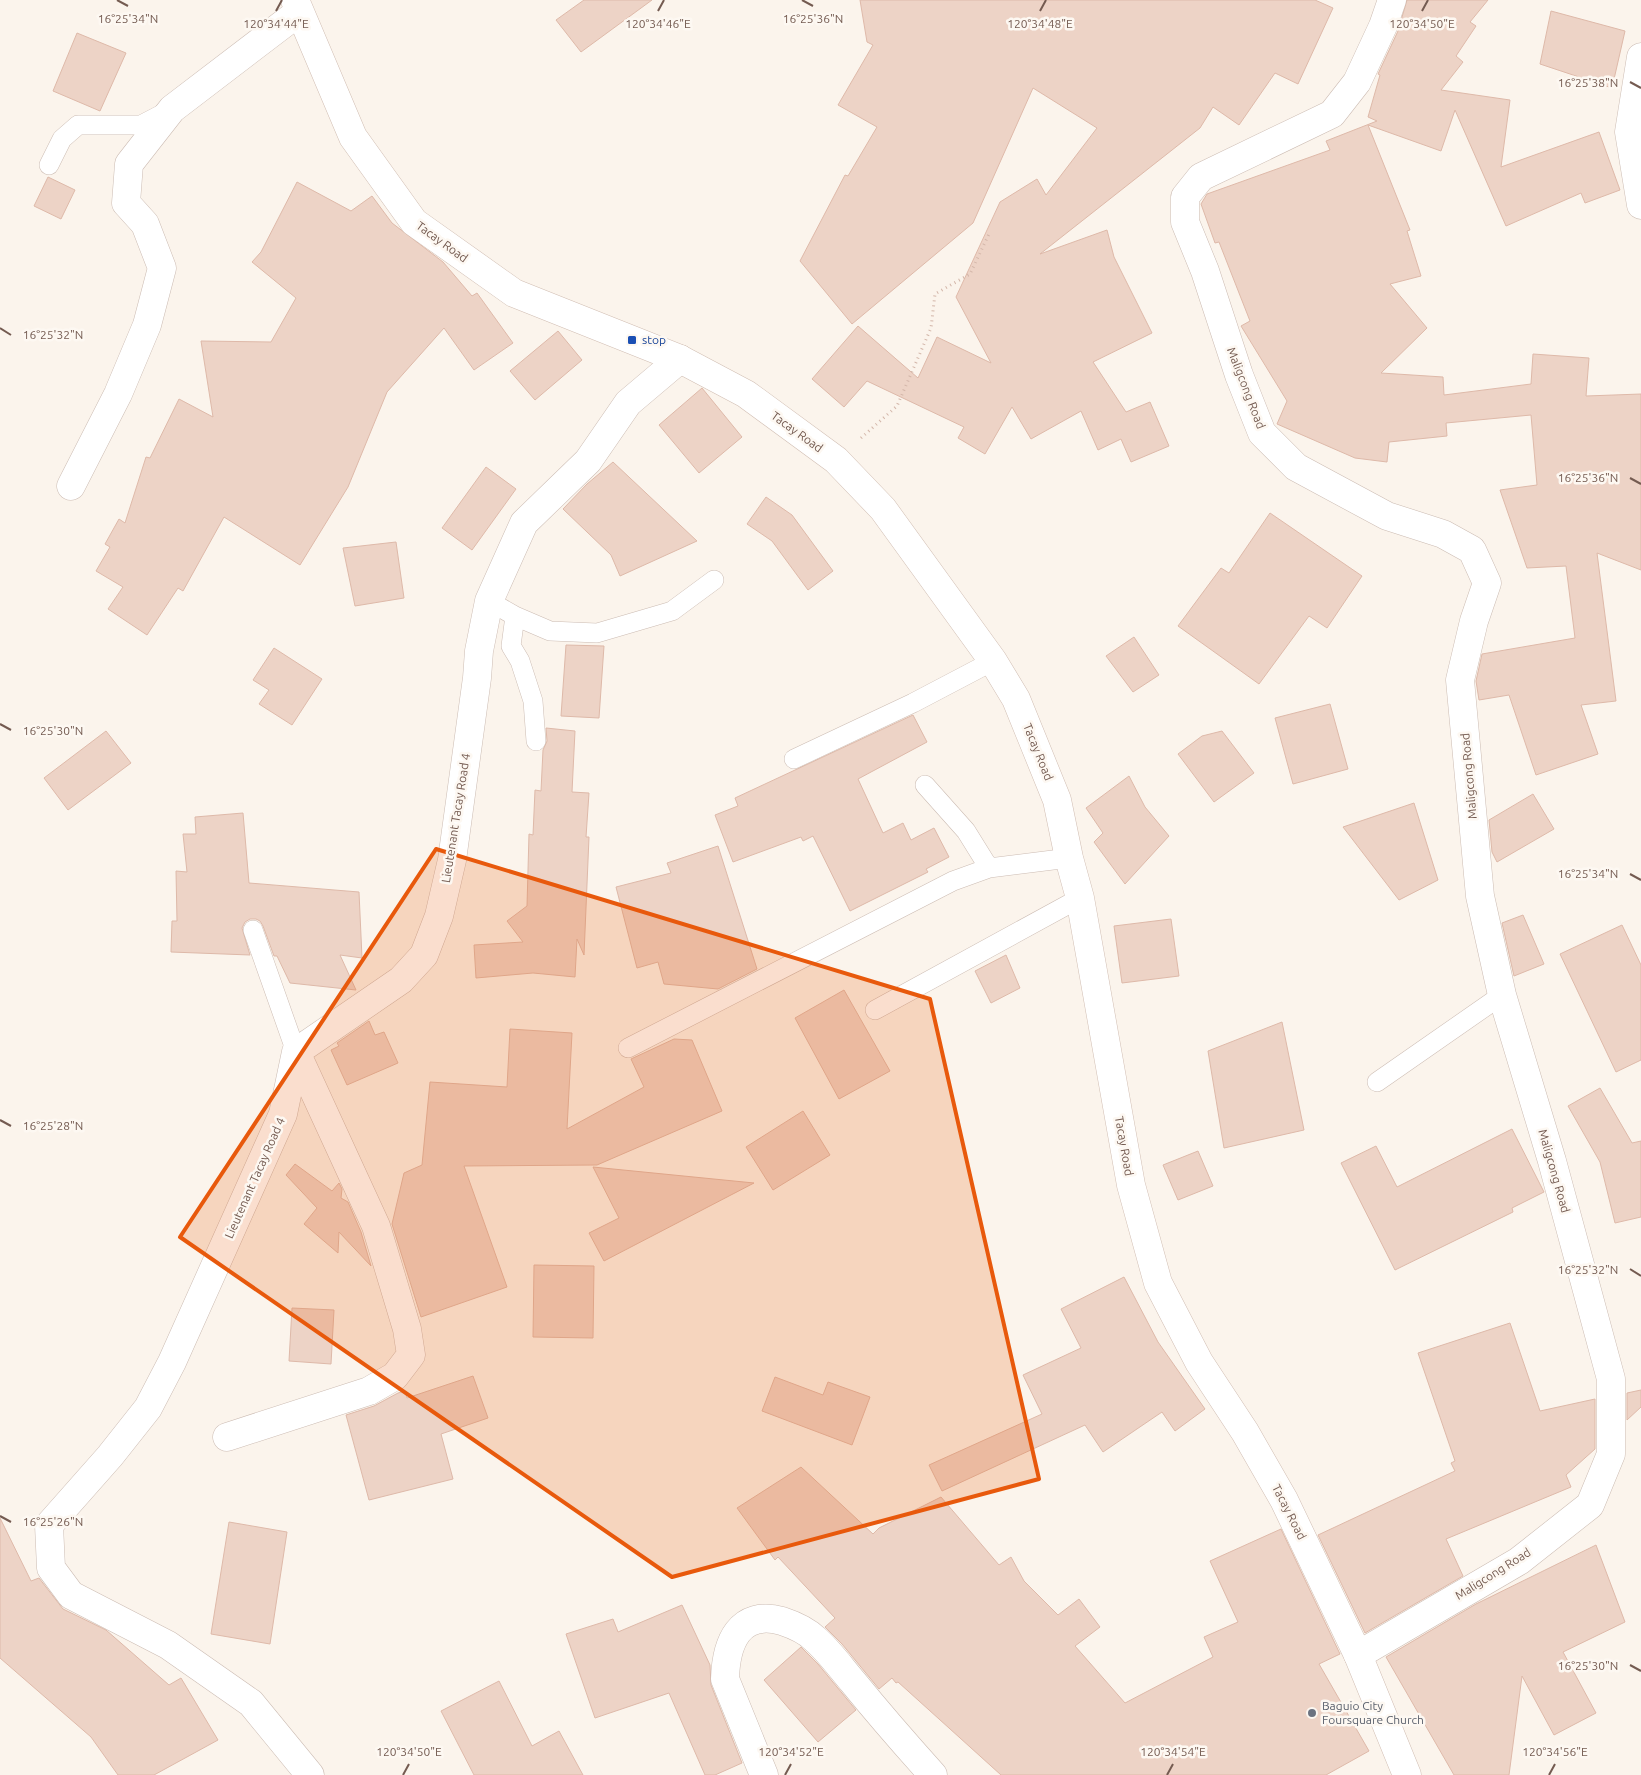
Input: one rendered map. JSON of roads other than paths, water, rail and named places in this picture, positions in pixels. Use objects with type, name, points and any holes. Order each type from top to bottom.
[{"type":"street","name":"Maligcong Road","points":[[1358,1655],[1519,1561],[1590,1505],[1611,1454],[1610,1379],[1552,1161],[1502,994],[1480,896],[1460,680],[1474,622],[1488,583],[1472,550],[1443,534],[1387,516],[1296,467],[1262,433],[1239,375],[1205,271],[1186,222],[1185,197],[1201,177],[1332,114],[1357,82],[1383,26],[1392,0]]},
{"type":"street","points":[[71,486],[118,394],[147,325],[162,268],[145,224],[126,203],[129,164],[172,109],[297,6]]},
{"type":"street","name":"Tacay Road","points":[[297,6],[353,136],[414,222],[514,293],[680,359],[746,394],[836,460],[883,509],[994,662],[1016,699],[1057,800],[1080,898],[1131,1185],[1158,1283],[1199,1362],[1245,1432],[1284,1500],[1358,1655],[1406,1775]]},
{"type":"street","points":[[1641,57],[1629,132],[1641,205]]},
{"type":"street","name":"Lieutenant Tacay Road 4","points":[[310,1775],[250,1703],[168,1645],[71,1595],[50,1568],[49,1525],[110,1456],[148,1408],[172,1362],[284,1114],[296,1052],[401,980],[424,955],[439,916],[452,860],[479,651],[489,601],[524,524],[588,461],[628,403],[680,359]]},
{"type":"street","points":[[227,1437],[369,1391],[395,1376],[411,1355],[407,1330],[376,1226],[296,1052]]},
{"type":"street","points":[[764,1775],[726,1679],[726,1662],[734,1635],[744,1624],[756,1619],[769,1617],[795,1625],[816,1639],[900,1739],[933,1775]]},
{"type":"lane","points":[[49,165],[62,139],[78,124],[141,125],[172,109]]},
{"type":"lane","points":[[489,601],[515,616],[550,631],[597,633],[672,611],[714,580]]},
{"type":"lane","points":[[515,616],[511,646],[520,662],[533,701],[536,742]]},
{"type":"lane","points":[[794,759],[913,703],[994,662]]},
{"type":"lane","points":[[925,785],[966,831],[989,868]]},
{"type":"lane","points":[[628,1048],[953,881],[989,868],[1070,858]]},
{"type":"lane","points":[[875,1010],[1080,898]]},
{"type":"lane","points":[[253,930],[296,1052]]},
{"type":"lane","points":[[1377,1082],[1502,994]]},
{"type":"place","name":"stop","points":[[632,340]]},
{"type":"place","name":"Baguio City Foursquare Church","points":[[1312,1713]]}]
